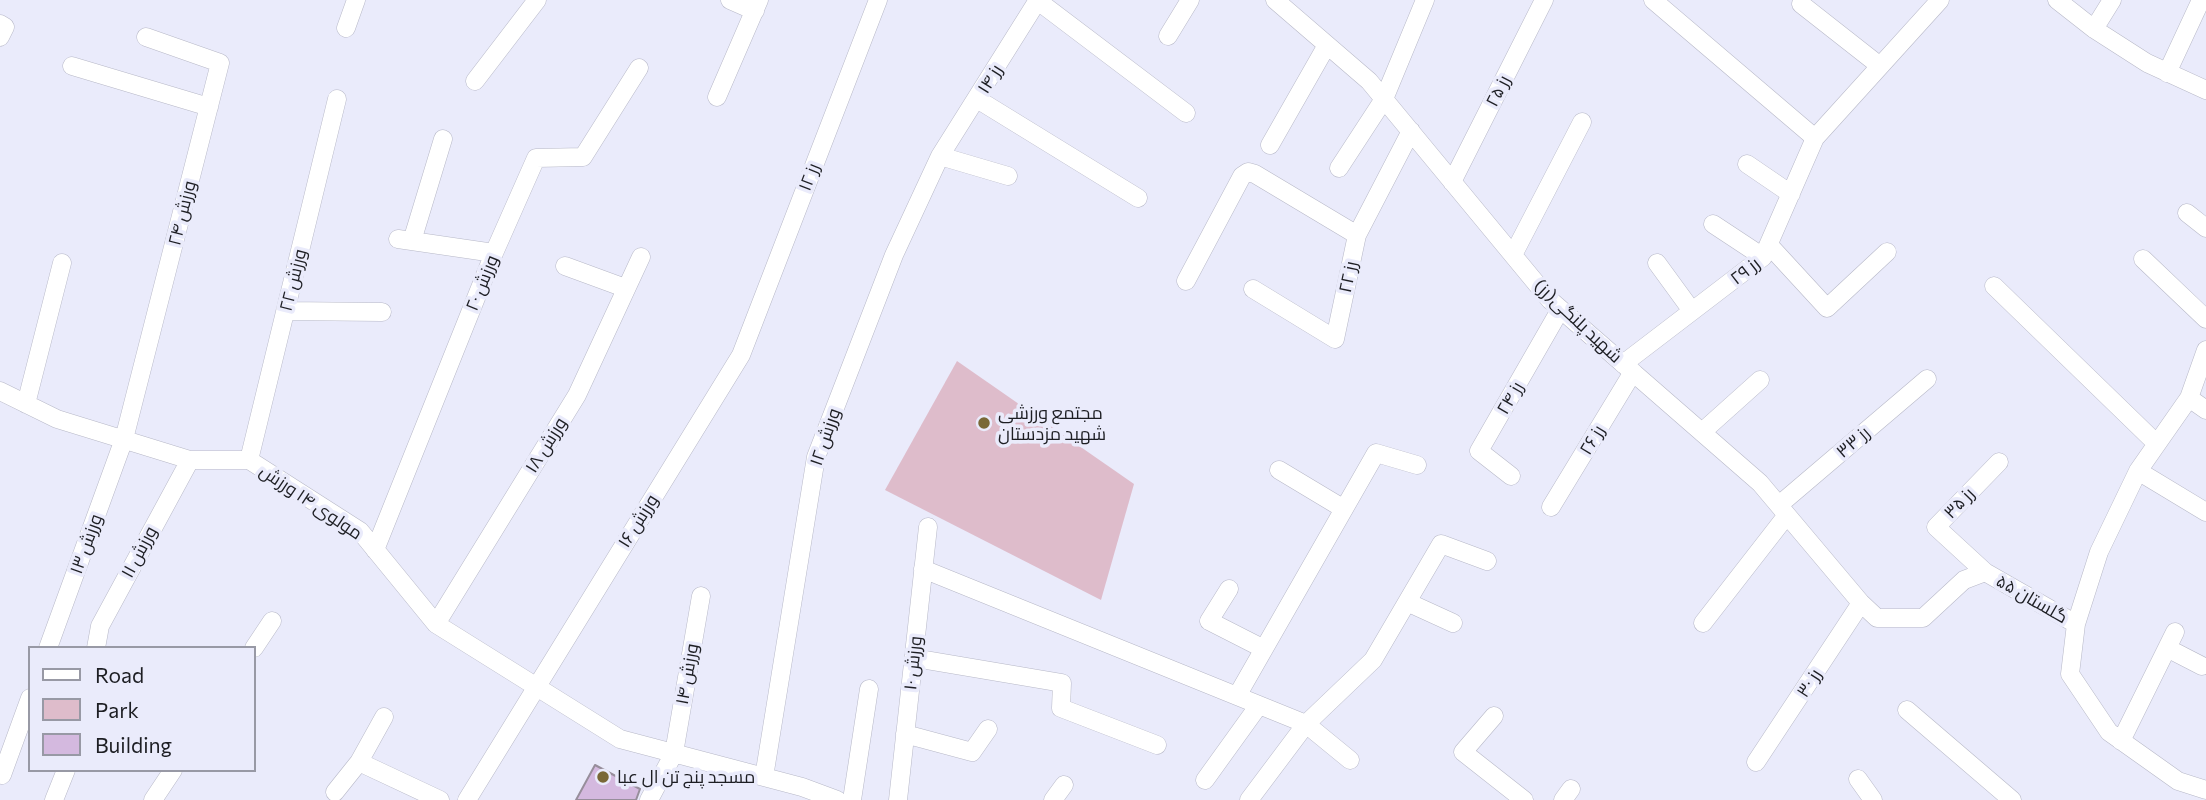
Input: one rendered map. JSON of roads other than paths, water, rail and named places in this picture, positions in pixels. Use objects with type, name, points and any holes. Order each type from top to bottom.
[{"type":"street","points":[[346,28],[356,0]]},
{"type":"street","points":[[474,81],[537,0]]},
{"type":"street","points":[[718,97],[757,6],[730,0]]},
{"type":"street","name":"رز ۱۲","points":[[741,355],[878,0]]},
{"type":"street","points":[[1168,36],[1190,0]]},
{"type":"street","name":"شهید پلنگی(رز)","points":[[1275,0],[1369,80],[1550,300],[1760,483],[1861,603]]},
{"type":"street","points":[[1339,168],[1384,99],[1425,0]]},
{"type":"street","name":"رز ۲۵","points":[[1452,182],[1544,0]]},
{"type":"street","name":"رز ۲۹","points":[[1628,368],[1766,251],[1815,138],[1940,0]]},
{"type":"street","points":[[2057,0],[2094,29],[2167,73],[2206,90]]},
{"type":"street","points":[[2094,29],[2112,0]]},
{"type":"street","points":[[2167,73],[2201,0]]},
{"type":"street","points":[[1038,1],[1186,113]]},
{"type":"street","name":"رز ۱۴","points":[[940,156],[1038,1]]},
{"type":"street","points":[[1662,3],[1815,138]]},
{"type":"street","points":[[1801,4],[1880,66]]},
{"type":"street","points":[[0,24],[5,27],[0,37]]},
{"type":"street","name":"ورزش ۲۴","points":[[124,439],[220,63],[146,37]]},
{"type":"street","points":[[1270,145],[1327,45]]},
{"type":"street","points":[[72,66],[209,107]]},
{"type":"street","name":"ورزش ۲۰","points":[[375,550],[494,253],[536,158],[583,157],[639,68]]},
{"type":"street","name":"ورزش ۲۲","points":[[249,460],[337,99]]},
{"type":"street","points":[[976,100],[1138,198]]},
{"type":"street","points":[[1513,255],[1582,122]]},
{"type":"street","name":"رز ۲۲","points":[[1253,289],[1335,340],[1357,235],[1411,131]]},
{"type":"street","points":[[443,139],[405,240],[494,253]]},
{"type":"street","points":[[940,156],[1008,176]]},
{"type":"street","name":"ورزش ۱۲","points":[[764,777],[816,457],[894,255],[940,156]]},
{"type":"street","points":[[1747,164],[1791,194]]},
{"type":"street","points":[[1186,281],[1242,176],[1248,172],[1357,235]]},
{"type":"street","points":[[2187,213],[2206,228]]},
{"type":"street","points":[[1713,224],[1766,251],[1827,308],[1887,251]]},
{"type":"street","name":"ورزش ۱۸","points":[[436,624],[578,395],[641,257]]},
{"type":"street","points":[[2143,260],[2206,319]]},
{"type":"street","points":[[26,404],[62,263]]},
{"type":"street","points":[[1657,263],[1692,311]]},
{"type":"street","points":[[565,266],[625,288]]},
{"type":"street","points":[[1994,286],[2157,444]]},
{"type":"street","name":"رز ۲۴","points":[[1511,476],[1479,451],[1560,310]]},
{"type":"street","points":[[285,311],[382,312]]},
{"type":"street","points":[[2076,624],[2099,552],[2138,471],[2189,398],[2206,350]]},
{"type":"street","name":"ورزش ۱۶","points":[[467,800],[741,355]]},
{"type":"street","name":"رز ۲۶","points":[[1551,507],[1628,368]]},
{"type":"street","name":"رز ۳۳","points":[[1703,622],[1783,510],[1927,379]]},
{"type":"street","points":[[1702,432],[1760,380]]},
{"type":"street","name":"مولوی ۱۴ ورزش","points":[[0,391],[57,419],[190,460],[249,460],[360,531],[436,624],[620,739],[802,787],[837,800]]},
{"type":"street","points":[[2189,398],[2206,410]]},
{"type":"street","name":"ورزش ۱۳","points":[[49,646],[124,439]]},
{"type":"street","points":[[1237,696],[1376,453],[1418,465]]},
{"type":"street","name":"ورزش ۱۱","points":[[96,646],[100,626],[190,460]]},
{"type":"street","name":"رز ۳۵","points":[[1985,572],[1936,527],[1999,462]]},
{"type":"street","points":[[1279,470],[1344,509]]},
{"type":"street","points":[[2138,471],[2206,512]]},
{"type":"street","name":"ورزش ۱۰","points":[[898,800],[928,527]]},
{"type":"street","points":[[1249,800],[1307,724],[1373,660],[1441,544],[1487,561]]},
{"type":"street","points":[[923,569],[1307,724],[1350,760]]},
{"type":"street","name":"گلستان ۵۵","points":[[1861,603],[1877,618],[1923,618],[1964,580],[1985,572],[2076,624],[2070,674],[2109,732],[2178,781],[2206,790]]},
{"type":"street","points":[[1228,589],[1209,621],[1264,649]]},
{"type":"street","name":"ورزش ۱۴","points":[[649,800],[674,753],[701,596]]},
{"type":"street","points":[[1407,602],[1453,623]]},
{"type":"street","name":"رز ۳۰","points":[[1756,762],[1861,603]]},
{"type":"street","points":[[255,646],[272,621]]},
{"type":"street","points":[[2121,741],[2171,640],[2203,666]]},
{"type":"street","points":[[914,658],[1062,683],[1061,708],[1157,745]]},
{"type":"street","points":[[852,800],[869,690]]},
{"type":"street","points":[[2,775],[28,704]]},
{"type":"street","points":[[1205,780],[1258,705]]},
{"type":"street","points":[[1907,710],[2012,800]]},
{"type":"street","points":[[1494,716],[1463,752],[1524,800]]},
{"type":"street","points":[[335,792],[359,762],[384,717]]},
{"type":"street","points":[[905,734],[972,752],[988,729]]},
{"type":"street","points":[[359,762],[440,800]]},
{"type":"street","points":[[54,800],[65,772]]},
{"type":"street","points":[[153,800],[172,772]]},
{"type":"street","points":[[1858,779],[1873,800]]},
{"type":"place","name":"مجتمع ورزشی شهید مزدستان","points":[[984,423]]},
{"type":"place","name":"مسجد پنج تن ال عبا","points":[[603,777]]}]
